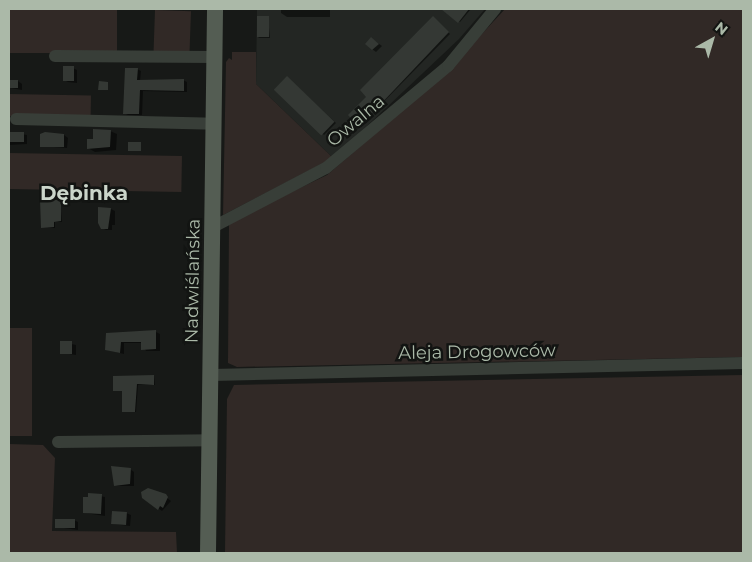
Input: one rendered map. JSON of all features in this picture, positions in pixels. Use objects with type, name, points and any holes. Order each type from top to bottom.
[{"type":"main road","name":"Nadwiślańska","points":[[208,553],[216,9]]},
{"type":"street","name":"Owalna","points":[[214,227],[326,168],[448,66],[495,9]]},
{"type":"street","points":[[55,56],[215,57]]},
{"type":"street","points":[[16,119],[214,124]]},
{"type":"street","name":"Aleja Drogowców","points":[[212,375],[743,363]]},
{"type":"street","points":[[58,442],[210,440]]},
{"type":"shaded area","points":[[9,9],[117,9],[117,53],[9,53]]},
{"type":"shaded area","points":[[257,9],[485,9],[459,39],[333,158],[256,84]]},
{"type":"shaded area","points":[[505,9],[743,9],[743,357],[237,367],[228,363],[229,222],[327,175],[443,76]]},
{"type":"shaded area","points":[[155,10],[191,11],[189,55],[153,54]]},
{"type":"shaded area","points":[[232,52],[256,52],[256,84],[333,158],[223,215],[226,62],[229,58],[232,60]]},
{"type":"shaded area","points":[[9,94],[91,95],[91,117],[9,116]]},
{"type":"shaded area","points":[[9,153],[182,156],[181,192],[9,189]]},
{"type":"shaded area","points":[[9,328],[32,328],[32,436],[9,436]]},
{"type":"shaded area","points":[[743,375],[743,553],[225,553],[227,399],[234,385]]},
{"type":"shaded area","points":[[9,444],[43,445],[55,458],[52,531],[176,532],[177,553],[9,553]]},
{"type":"building","points":[[441,9],[469,9],[458,23]]},
{"type":"building","points":[[257,16],[269,16],[269,37],[257,37]]},
{"type":"building","points":[[433,16],[449,32],[359,127],[348,115],[366,97],[360,90]]},
{"type":"building","points":[[371,37],[379,44],[372,50],[365,44]]},
{"type":"building","points":[[63,66],[74,66],[74,81],[63,81]]},
{"type":"building","points":[[125,68],[138,68],[137,80],[184,79],[184,91],[140,90],[139,114],[123,114]]},
{"type":"building","points":[[287,76],[334,122],[321,136],[274,90]]},
{"type":"building","points":[[9,80],[18,80],[18,88],[9,88]]},
{"type":"building","points":[[99,81],[108,82],[108,90],[98,90]]},
{"type":"building","points":[[93,129],[111,130],[110,147],[87,149],[87,139],[93,139]]},
{"type":"building","points":[[9,132],[24,132],[24,142],[9,142]]},
{"type":"building","points":[[45,132],[64,134],[64,147],[40,147],[40,134]]},
{"type":"building","points":[[128,142],[141,142],[141,151],[128,151]]},
{"type":"building","points":[[40,200],[61,200],[61,221],[54,222],[54,227],[41,228]]},
{"type":"building","points":[[98,207],[111,208],[108,229],[101,229],[98,223]]},
{"type":"building","points":[[156,330],[156,349],[141,350],[141,342],[121,342],[120,353],[105,350],[106,333]]},
{"type":"building","points":[[60,341],[72,341],[72,354],[60,354]]},
{"type":"building","points":[[154,375],[154,385],[137,384],[135,412],[122,412],[122,391],[113,391],[113,376]]},
{"type":"building","points":[[111,466],[131,468],[130,484],[114,486]]},
{"type":"building","points":[[148,488],[166,494],[168,497],[163,508],[160,506],[158,510],[142,498],[141,492]]},
{"type":"building","points":[[88,493],[102,494],[101,514],[83,513],[83,497],[88,497]]},
{"type":"building","points":[[112,511],[127,512],[126,525],[111,524]]},
{"type":"building","points":[[55,519],[75,519],[75,528],[55,528]]},
{"type":"district","name":"Dębinka","points":[[84,193]]}]
